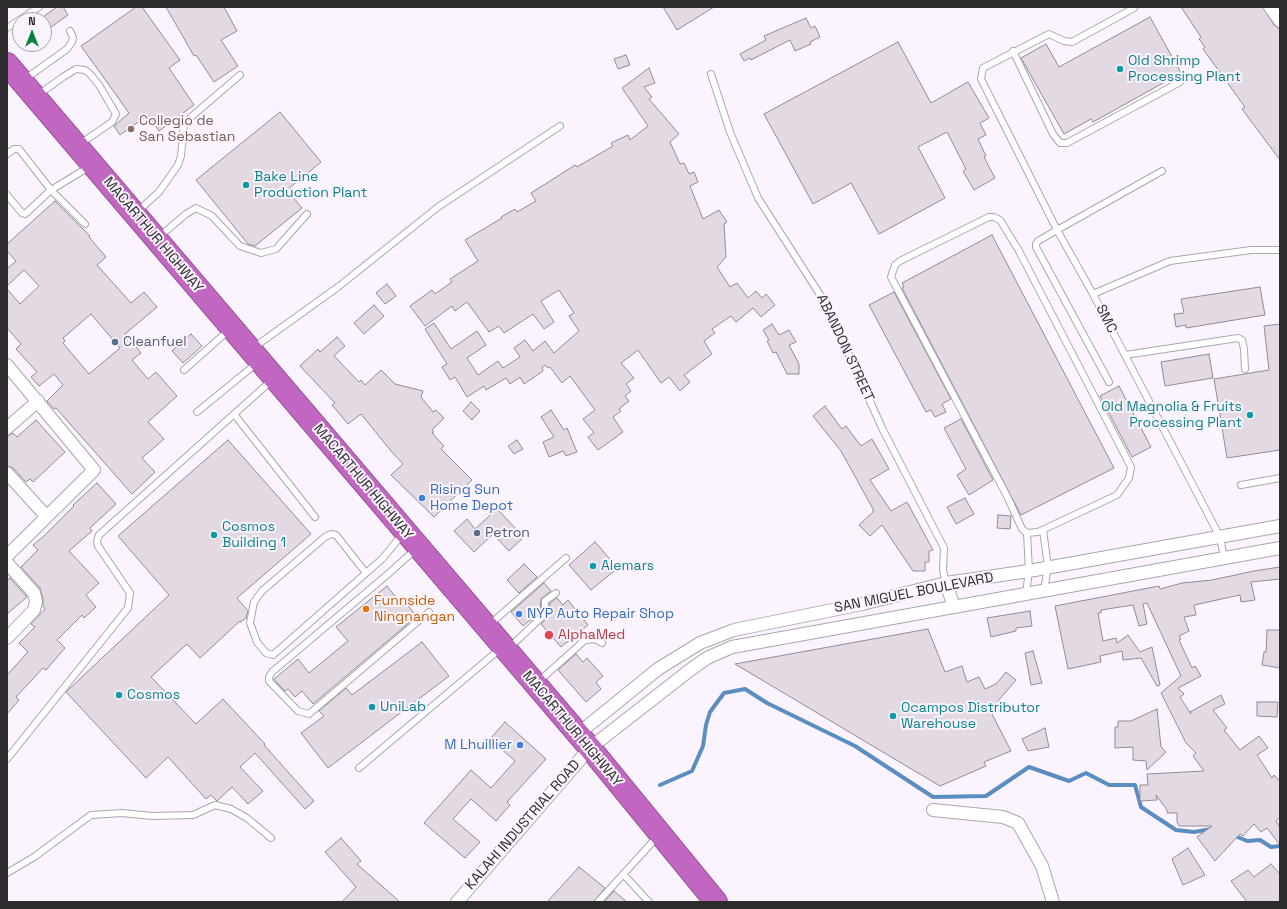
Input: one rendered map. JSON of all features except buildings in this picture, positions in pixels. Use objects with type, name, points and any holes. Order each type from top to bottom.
[{"type":"highway","name":"MACARTHUR HIGHWAY","points":[[7,64],[504,649],[584,741],[716,902]]},
{"type":"street","points":[[1270,7],[1280,21]]},
{"type":"street","points":[[7,365],[94,470],[7,556]]},
{"type":"street","points":[[7,428],[38,401]]},
{"type":"street","points":[[7,473],[46,516]]},
{"type":"street","name":"SAN MIGUEL BOULEVARD","points":[[584,741],[658,670],[706,641],[734,630],[862,604],[946,583],[1029,571],[1280,526]]},
{"type":"street","name":"SAN MIGUEL BOULEVARD","points":[[584,741],[707,658],[732,647],[1280,548]]},
{"type":"street","points":[[7,563],[34,593],[36,601],[34,610],[7,638]]},
{"type":"street","points":[[946,583],[954,607]]},
{"type":"street","points":[[862,604],[867,622]]},
{"type":"street","name":"KALAHI INDUSTRIAL ROAD","points":[[457,902],[584,741]]},
{"type":"street","points":[[933,810],[1003,817],[1018,823],[1042,866],[1053,902]]},
{"type":"lane","points":[[7,28],[39,7]]},
{"type":"lane","points":[[1134,8],[1072,42],[1064,41],[1049,34],[1013,51],[1053,134],[1060,144],[1067,143],[1180,82]]},
{"type":"lane","points":[[29,89],[72,42],[73,37],[70,31]]},
{"type":"lane","name":"SMC","points":[[1013,51],[982,68],[982,83],[1056,230],[1093,294],[1220,537],[1224,558]]},
{"type":"lane","points":[[29,89],[62,77],[76,69],[85,70],[99,85],[116,114],[112,122],[77,146]]},
{"type":"lane","name":"ABANDON STREET","points":[[710,74],[727,125],[758,198],[826,304],[852,357],[883,430],[944,548],[943,570],[946,583]]},
{"type":"lane","points":[[135,214],[159,192],[178,165],[181,156],[184,123],[240,75]]},
{"type":"lane","points":[[197,412],[255,355],[338,286],[438,207],[560,126]]},
{"type":"lane","points":[[7,154],[14,149],[19,149],[51,190],[85,224]]},
{"type":"lane","points":[[7,195],[23,214],[51,190],[93,164]]},
{"type":"lane","points":[[1109,382],[1036,247],[1038,241],[1056,230],[1162,170]]},
{"type":"lane","points":[[156,239],[186,214],[196,208],[212,216],[240,246],[261,253],[276,249],[307,214]]},
{"type":"lane","points":[[994,216],[1000,220],[1019,251],[1131,467],[1129,478],[1117,495],[1043,530],[1027,533],[1022,529],[1008,498],[891,277],[895,265],[900,260],[988,217],[994,216]]},
{"type":"lane","points":[[1093,294],[1170,261],[1251,250],[1280,250]]},
{"type":"lane","points":[[184,370],[232,328]]},
{"type":"lane","points":[[1125,355],[1238,338],[1242,340],[1245,369]]},
{"type":"lane","points":[[7,759],[128,608],[130,593],[98,546],[96,541],[99,535],[274,378]]},
{"type":"lane","points":[[234,414],[315,517]]},
{"type":"lane","points":[[1241,485],[1280,478]]},
{"type":"lane","points":[[1043,530],[1048,567],[1044,590]]},
{"type":"lane","points":[[1026,593],[1029,571],[1027,533]]},
{"type":"lane","points":[[366,573],[336,535],[331,534],[325,537],[262,591],[254,602],[250,624],[257,642],[266,653],[272,655],[366,573],[382,559],[411,539]]},
{"type":"lane","points":[[411,539],[388,574],[272,672],[269,677],[269,681],[298,711],[309,714],[429,612]]},
{"type":"lane","points":[[486,627],[566,558]]},
{"type":"lane","points":[[359,768],[545,614],[545,601],[556,593]]},
{"type":"lane","points":[[535,685],[585,640],[596,639],[602,644]]},
{"type":"lane","points":[[7,873],[34,857],[91,815],[122,813],[152,816],[193,815],[215,805],[231,809],[247,818],[271,838]]},
{"type":"lane","points":[[598,902],[661,834]]},
{"type":"lane","points":[[624,875],[649,902]]},
{"type":"waterway","points":[[660,785],[692,771],[703,746],[706,725],[710,712],[724,693],[745,689],[767,703],[855,746],[933,797],[986,796],[1029,767],[1069,781],[1086,773],[1109,785],[1135,785],[1141,807],[1176,830],[1194,832],[1212,829]]},
{"type":"waterway","points":[[1233,835],[1247,841],[1260,840],[1271,847],[1280,846]]},
{"type":"place","name":"Old Shrimp Processing Plant","points":[[1120,69]]},
{"type":"place","name":"Collegio de San Sebastian","points":[[131,129]]},
{"type":"place","name":"Bake Line Production Plant","points":[[246,185]]},
{"type":"place","name":"Cleanfuel","points":[[115,342]]},
{"type":"place","name":"Old Magnolia & Fruits Processing Plant","points":[[1250,415]]},
{"type":"place","name":"Rising Sun Home Depot","points":[[422,498]]},
{"type":"place","name":"Petron","points":[[477,533]]},
{"type":"place","name":"Cosmos Building 1","points":[[214,535]]},
{"type":"place","name":"Alemars","points":[[593,566]]},
{"type":"place","name":"Funnside Ningnangan","points":[[366,609]]},
{"type":"place","name":"NYP Auto Repair Shop","points":[[519,614]]},
{"type":"place","name":"AlphaMed","points":[[549,635]]},
{"type":"place","name":"Cosmos","points":[[119,695]]},
{"type":"place","name":"UniLab","points":[[372,707]]},
{"type":"place","name":"Ocampos Distributor Warehouse","points":[[893,716]]},
{"type":"place","name":"M Lhuillier","points":[[520,745]]}]
